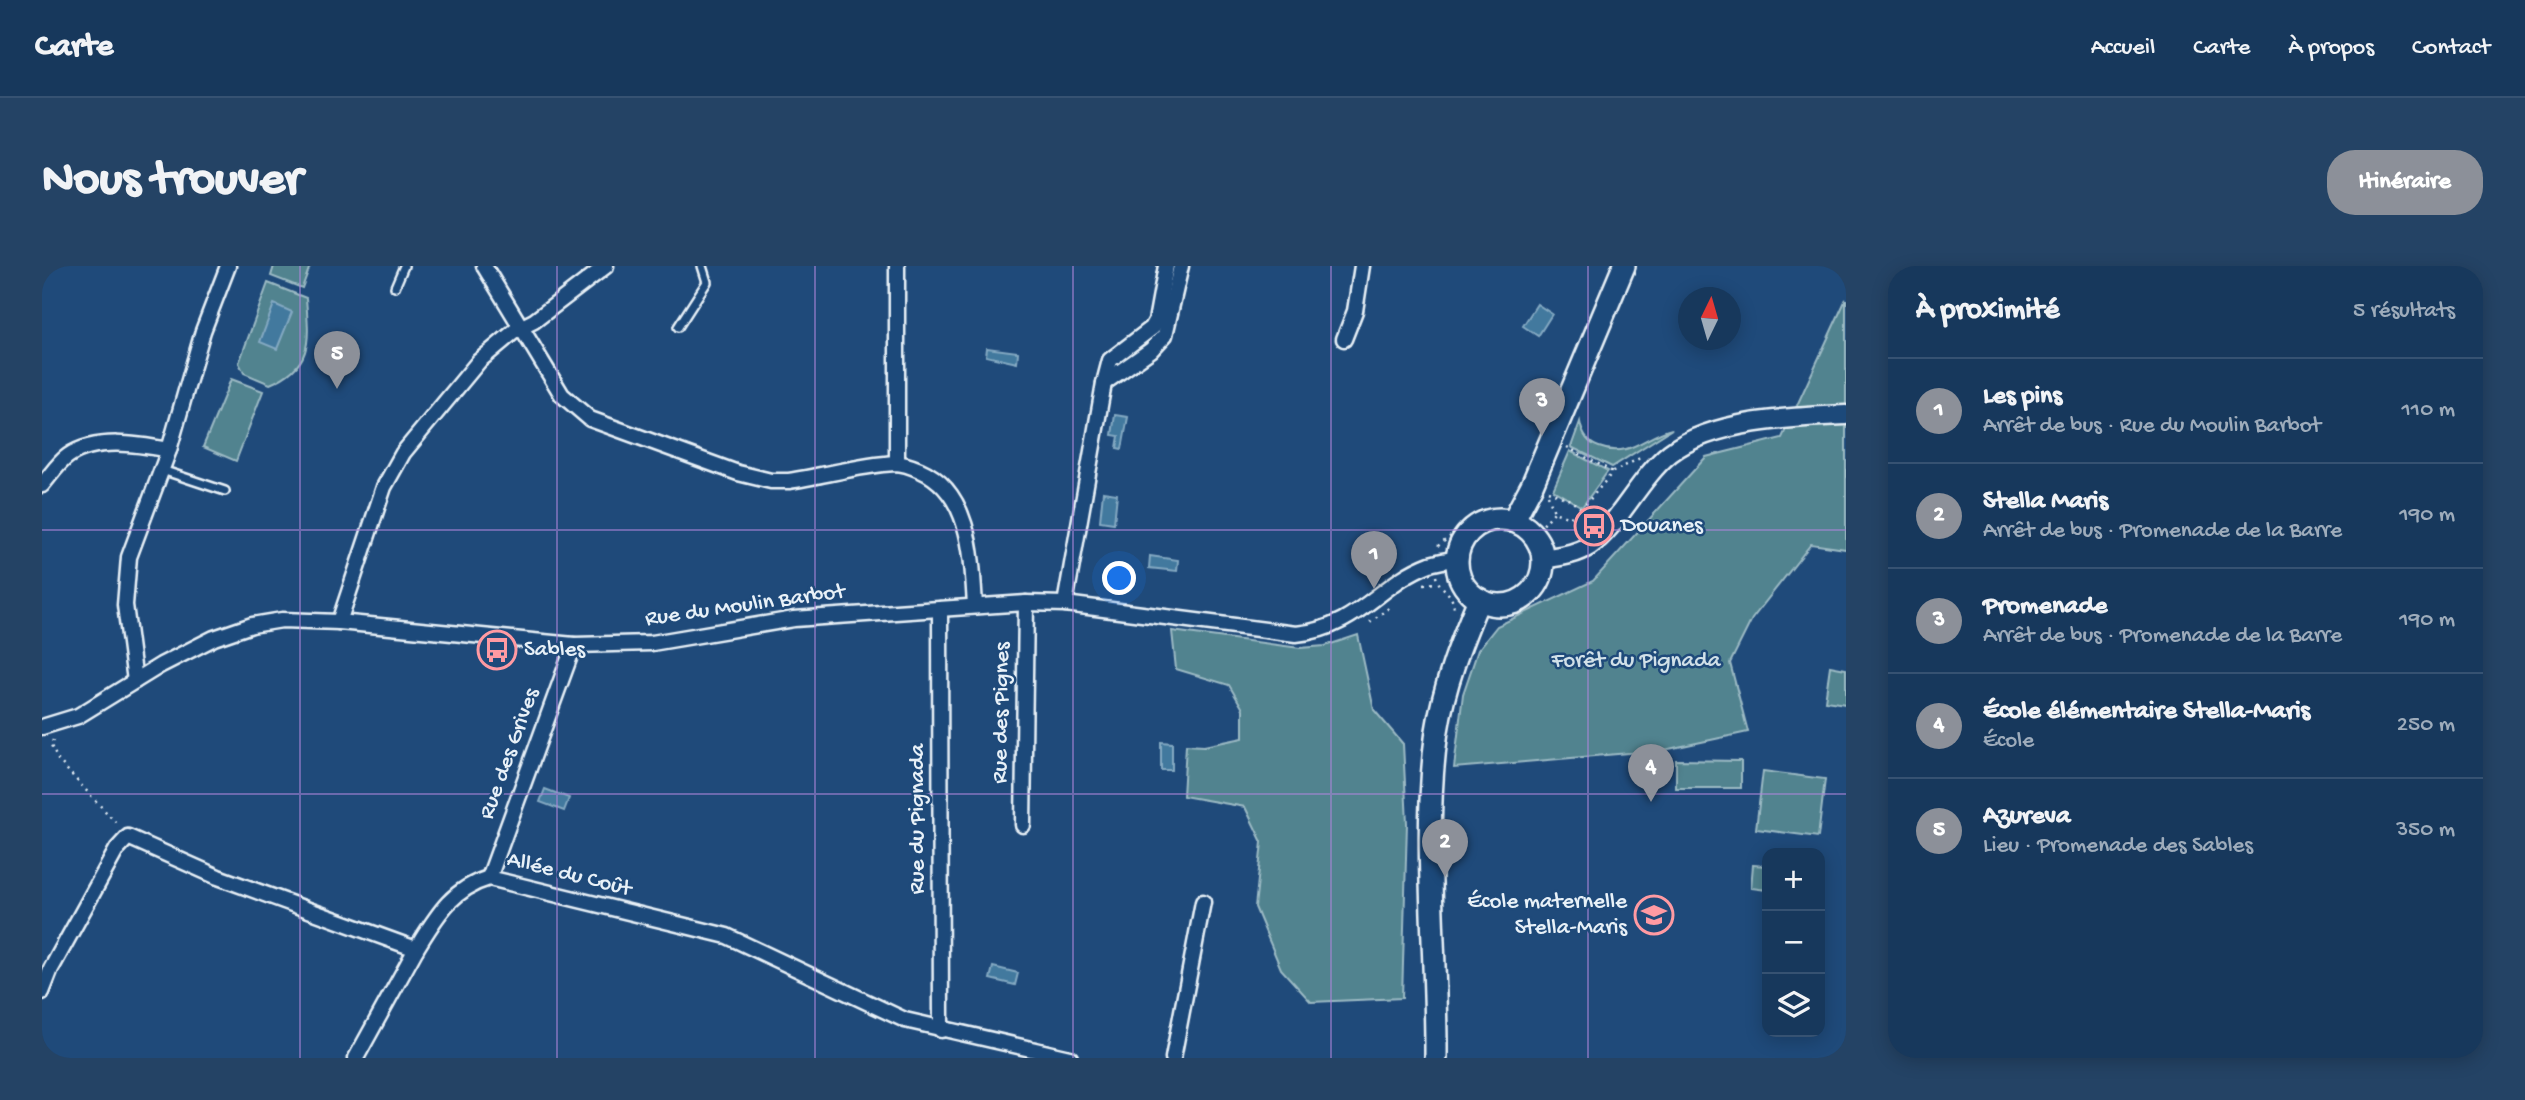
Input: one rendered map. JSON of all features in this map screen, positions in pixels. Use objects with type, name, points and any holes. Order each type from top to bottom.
[{"type":"main road","points":[[1509,513],[1534,535],[1543,559],[1542,572],[1528,594],[1504,604],[1479,599],[1462,582],[1457,558],[1466,535],[1476,526],[1509,513],[1532,485],[1624,266]]},
{"type":"main road","points":[[1436,1058],[1432,838],[1434,752],[1453,665],[1479,599]]},
{"type":"street","points":[[135,681],[125,605],[129,557],[169,450],[203,331],[228,266]]},
{"type":"street","points":[[484,266],[562,395],[590,419],[658,446],[771,481],[789,481],[897,463],[934,476],[951,493],[965,527],[975,606]]},
{"type":"street","points":[[897,266],[897,463]]},
{"type":"street","points":[[1065,604],[1110,360],[1152,328],[1156,321],[1166,266]]},
{"type":"street","points":[[1104,383],[1151,350],[1166,335],[1181,266]]},
{"type":"street","points":[[1344,340],[1355,311],[1362,266]]},
{"type":"street","points":[[340,622],[384,487],[403,453],[479,362],[597,269]]},
{"type":"street","points":[[1543,559],[1568,555],[1592,544],[1650,473],[1671,452],[1702,436],[1750,424],[1846,415]]},
{"type":"street","points":[[42,485],[66,457],[86,447],[105,443],[169,450]]},
{"type":"street","name":"Rue du Moulin Barbot","points":[[42,727],[78,716],[214,638],[252,625],[282,620],[340,622],[574,645],[652,643],[794,619],[1026,603],[1065,604],[1274,632],[1314,632],[1355,615],[1430,564],[1457,558]]},
{"type":"street","name":"Rue des Pignes","points":[[1023,825],[1026,603]]},
{"type":"street","name":"Rue du Pignada","points":[[940,609],[941,1030]]},
{"type":"street","name":"Rue des Grives","points":[[489,878],[574,645]]},
{"type":"street","points":[[42,992],[57,957],[117,849],[128,838],[218,877],[416,949]]},
{"type":"street","name":"Allée du Coût","points":[[356,1058],[444,904],[462,889],[489,878],[727,936],[905,1020],[1070,1058]]},
{"type":"street","points":[[1172,1058],[1203,902]]},
{"type":"lane","points":[[395,287],[404,266]]},
{"type":"lane","points":[[678,327],[707,282],[702,266]]},
{"type":"lane","points":[[161,470],[225,491]]},
{"type":"path","points":[[1567,447],[1614,472]]},
{"type":"path","points":[[1534,535],[1554,512],[1549,503],[1548,491],[1570,500],[1600,523],[1595,529]]},
{"type":"path","points":[[1436,551],[1475,517],[1509,513]]},
{"type":"path","points":[[53,740],[51,746],[58,761],[128,838]]},
{"type":"green space","points":[[274,266],[310,266],[302,288],[271,276]]},
{"type":"green space","points":[[268,283],[306,298],[308,326],[306,350],[302,360],[295,369],[270,384],[244,373],[239,363]]},
{"type":"green space","name":"Forêt du Pignada","points":[[1846,299],[1846,549],[1811,544],[1752,619],[1730,663],[1748,732],[1664,750],[1454,768],[1463,694],[1478,650],[1497,626],[1593,581],[1706,457],[1782,438]]},
{"type":"green space","points":[[231,379],[263,391],[236,461],[203,447]]},
{"type":"green space","points":[[1580,422],[1588,440],[1610,450],[1637,445],[1672,429],[1612,467],[1571,447]]},
{"type":"green space","points":[[1570,451],[1608,471],[1582,507],[1553,490]]},
{"type":"green space","points":[[1172,631],[1300,648],[1325,646],[1358,635],[1374,710],[1403,744],[1407,823],[1402,998],[1311,1002],[1281,969],[1255,907],[1262,842],[1245,807],[1183,796],[1186,745],[1204,746],[1243,738],[1243,709],[1229,685],[1176,669]]},
{"type":"green space","points":[[1830,666],[1846,669],[1846,704],[1825,701]]},
{"type":"green space","points":[[1676,760],[1741,761],[1741,788],[1676,788]]},
{"type":"green space","points":[[1763,771],[1825,779],[1818,837],[1756,829]]},
{"type":"green space","points":[[1753,865],[1762,866],[1762,889],[1751,888]]},
{"type":"water","points":[[274,304],[292,312],[277,349],[260,342]]},
{"type":"water","points":[[1537,304],[1552,314],[1538,336],[1523,326]]},
{"type":"water","points":[[987,348],[1018,352],[1017,363],[986,356]]},
{"type":"water","points":[[1115,415],[1128,417],[1122,449],[1117,448],[1119,436],[1112,435]]},
{"type":"water","points":[[1103,492],[1117,494],[1114,523],[1100,521]]},
{"type":"water","points":[[1150,556],[1178,560],[1177,571],[1149,568]]},
{"type":"water","points":[[1161,742],[1172,743],[1172,770],[1161,770]]},
{"type":"water","points":[[545,789],[569,798],[564,811],[540,802]]},
{"type":"water","points":[[993,967],[1018,973],[1015,985],[990,979]]},
{"type":"place","name":"Azureva","points":[[337,389]]},
{"type":"place","name":"Promenade","points":[[1542,436]]},
{"type":"place","name":"Douanes","points":[[1594,526]]},
{"type":"place","name":"Les pins","points":[[1374,589]]},
{"type":"place","name":"Sables","points":[[497,650]]},
{"type":"place","name":"École élémentaire Stella-Maris","points":[[1651,802]]},
{"type":"place","name":"Stella Maris","points":[[1445,877]]},
{"type":"place","name":"École maternelle Stella-Maris","points":[[1654,915]]}]
